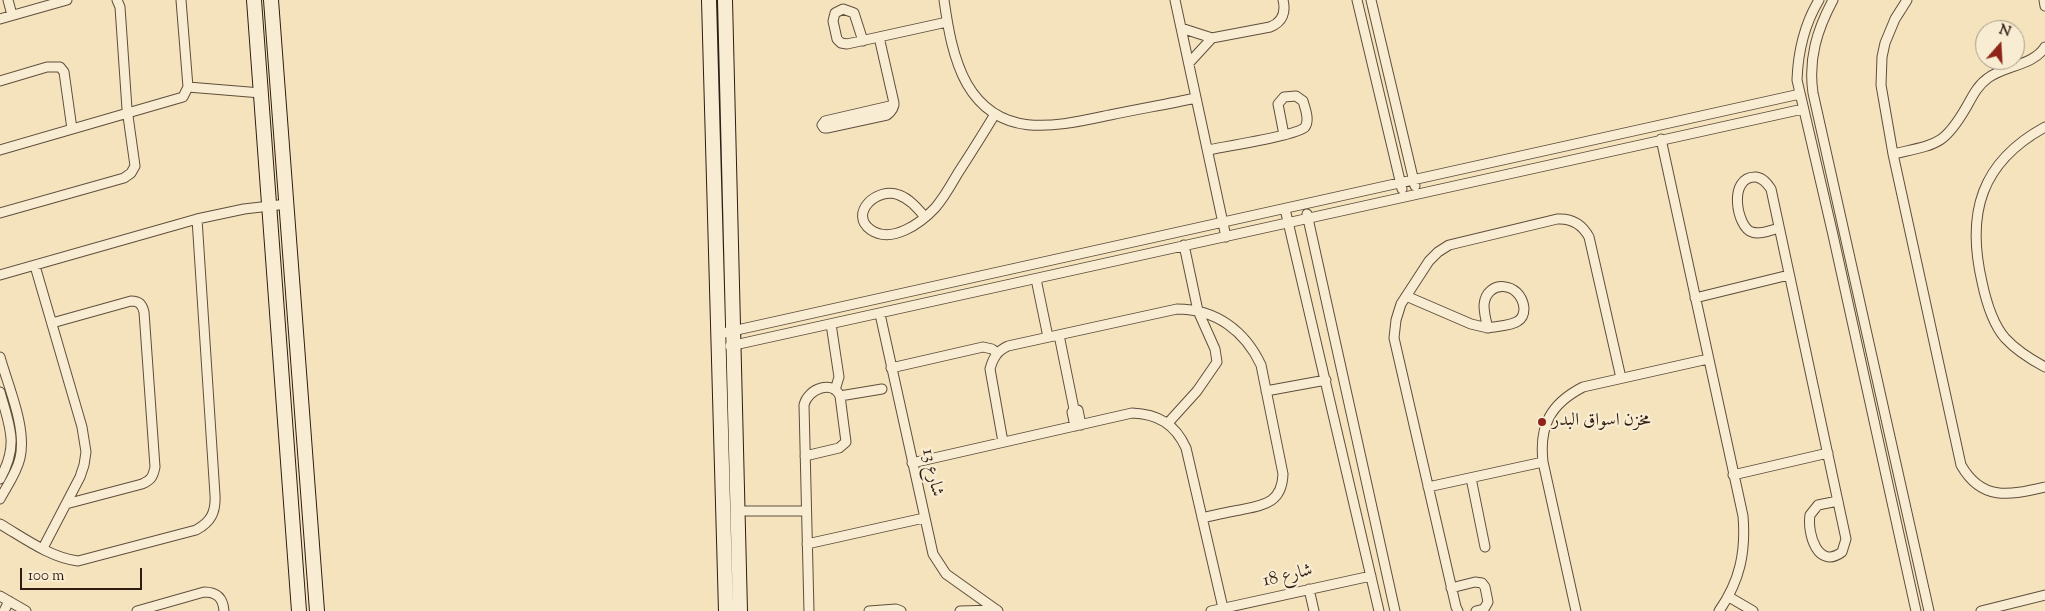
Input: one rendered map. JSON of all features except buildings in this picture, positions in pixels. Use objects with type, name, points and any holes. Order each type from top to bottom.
[{"type":"street","points":[[8,0],[12,15]]},
{"type":"street","points":[[0,19],[67,0]]},
{"type":"street","points":[[0,213],[124,178],[131,173],[135,166],[128,112],[120,7],[117,0]]},
{"type":"street","points":[[0,150],[183,97],[188,87],[181,0]]},
{"type":"street","points":[[254,0],[299,611]]},
{"type":"street","points":[[271,0],[317,611]]},
{"type":"street","points":[[709,0],[726,611]]},
{"type":"street","points":[[725,0],[740,611]]},
{"type":"street","points":[[944,0],[947,22],[957,60],[967,84],[984,105],[995,114],[1019,124],[1046,126],[1196,98]]},
{"type":"street","points":[[1175,0],[1226,237]]},
{"type":"street","points":[[1182,28],[1212,38],[1274,25],[1283,15],[1283,0]]},
{"type":"street","points":[[1357,0],[1404,197]]},
{"type":"street","points":[[1371,0],[1417,194]]},
{"type":"street","points":[[1819,0],[1809,18],[1800,48],[1797,80],[1916,611]]},
{"type":"street","points":[[1833,0],[1814,44],[1811,77],[1814,100],[1929,611]]},
{"type":"street","points":[[1907,0],[1889,30],[1882,57],[1883,99],[1961,465],[1970,479],[1991,492],[2013,494],[2045,486]]},
{"type":"street","points":[[2044,0],[2045,6]]},
{"type":"street","points":[[863,41],[947,22]]},
{"type":"street","points":[[879,37],[894,105],[887,115],[827,128],[824,128],[822,125],[825,121],[894,105]]},
{"type":"street","points":[[1189,63],[1212,38]]},
{"type":"street","points":[[1894,154],[1924,147],[1943,139],[1951,132],[1983,82],[1997,72],[2037,56],[2045,47]]},
{"type":"street","points":[[0,81],[51,66],[60,67],[64,72],[72,129]]},
{"type":"street","points":[[188,87],[261,94]]},
{"type":"street","points":[[719,341],[1223,222],[1800,94]]},
{"type":"street","points":[[1208,150],[1284,135],[1299,132],[1306,125],[1307,118],[1303,101],[1296,96],[1284,97],[1278,104],[1284,135]]},
{"type":"street","points":[[719,341],[831,324],[880,314],[1803,109]]},
{"type":"street","points":[[925,217],[902,196],[889,193],[871,199],[866,204],[863,218],[865,224],[870,229],[876,232],[891,234],[905,230],[925,217],[940,202],[995,114]]},
{"type":"street","points":[[2045,127],[2018,144],[1997,168],[1981,198],[1975,234],[1983,289],[1995,323],[2015,348],[2045,367]]},
{"type":"street","points":[[1662,139],[1745,537],[1743,558],[1738,578],[1729,598],[1719,611]]},
{"type":"street","points":[[1779,228],[1756,233],[1749,231],[1743,226],[1737,194],[1740,184],[1744,180],[1754,177],[1764,180],[1768,184],[1779,228],[1828,453],[1846,539],[1846,546],[1837,555],[1825,556],[1815,548],[1810,515],[1811,511],[1818,505],[1838,501]]},
{"type":"street","points":[[1823,193],[1835,190]]},
{"type":"street","points":[[0,276],[197,219],[287,204]]},
{"type":"street","points":[[1305,205],[1395,611]]},
{"type":"street","points":[[1284,209],[1326,380],[1379,611]]},
{"type":"street","points":[[1458,611],[1451,588],[1394,338],[1396,320],[1406,296],[1430,260],[1449,245],[1557,218],[1574,221],[1586,230],[1589,237],[1621,378]]},
{"type":"street","points":[[0,524],[67,560],[78,561],[90,560],[196,530],[206,525],[212,516],[216,506],[216,495],[197,219]]},
{"type":"street","points":[[271,234],[289,232]]},
{"type":"street","points":[[1168,422],[1197,391],[1217,362],[1215,349],[1198,311],[1184,245]]},
{"type":"street","points":[[35,266],[85,439],[84,465],[80,477],[43,548]]},
{"type":"street","points":[[1695,298],[1789,276]]},
{"type":"street","points":[[1036,279],[1048,337]]},
{"type":"street","points":[[1406,296],[1471,324],[1488,328],[1516,323],[1522,318],[1524,311],[1523,299],[1516,290],[1505,286],[1493,289],[1489,293],[1484,304],[1488,328]]},
{"type":"street","points":[[52,323],[131,300],[137,301],[142,305],[144,312],[154,475],[150,480],[142,484],[66,504]]},
{"type":"street","points":[[1003,442],[990,377],[992,360],[997,353],[1008,346],[1177,309],[1198,311],[1229,324],[1249,343],[1261,366],[1283,474],[1277,495],[1265,505],[1202,518]]},
{"type":"street","name":"شارع 13","points":[[880,314],[933,554],[940,568],[952,580],[997,611]]},
{"type":"street","points":[[805,456],[839,448],[846,442],[837,393],[839,377],[831,324]]},
{"type":"street","points":[[1059,335],[1074,409],[1078,410],[1078,425]]},
{"type":"street","points":[[891,368],[983,347],[992,349],[997,353]]},
{"type":"street","points":[[0,357],[12,437],[10,457],[0,479]]},
{"type":"street","points":[[1576,611],[1542,447],[1544,431],[1550,416],[1558,404],[1570,394],[1583,387],[1708,359]]},
{"type":"street","points":[[1266,391],[1326,380]]},
{"type":"street","points":[[808,611],[804,406],[807,396],[814,390],[828,388],[837,393],[895,385]]},
{"type":"street","points":[[0,392],[21,436],[22,448],[15,471],[0,500]]},
{"type":"street","points":[[912,463],[1132,413],[1151,415],[1168,422],[1186,448],[1223,608]]},
{"type":"street","points":[[1733,475],[1828,453]]},
{"type":"street","points":[[1428,487],[1544,462]]},
{"type":"street","points":[[1470,478],[1485,547]]},
{"type":"street","points":[[1893,507],[1906,506]]},
{"type":"street","points":[[738,511],[806,511]]},
{"type":"street","points":[[1358,517],[1373,514]]},
{"type":"street","points":[[807,544],[924,518]]},
{"type":"street","name":"شارع 18","points":[[1212,611],[1371,576]]},
{"type":"street","points":[[1451,588],[1475,582],[1482,583],[1487,605],[1484,609],[1476,611]]},
{"type":"street","points":[[1309,589],[1314,611]]},
{"type":"street","points":[[138,611],[204,592],[218,595],[222,601],[224,611]]},
{"type":"street","points":[[1981,611],[1999,609],[2045,595]]},
{"type":"street","points":[[0,596],[26,611]]},
{"type":"street","points":[[1729,598],[1753,611]]},
{"type":"street","points":[[4,611],[9,601]]},
{"type":"street","points":[[869,611],[896,609],[901,611]]},
{"type":"street","points":[[960,611],[997,611]]},
{"type":"place","name":"مخزن اسواق البدر","points":[[1542,422]]}]
